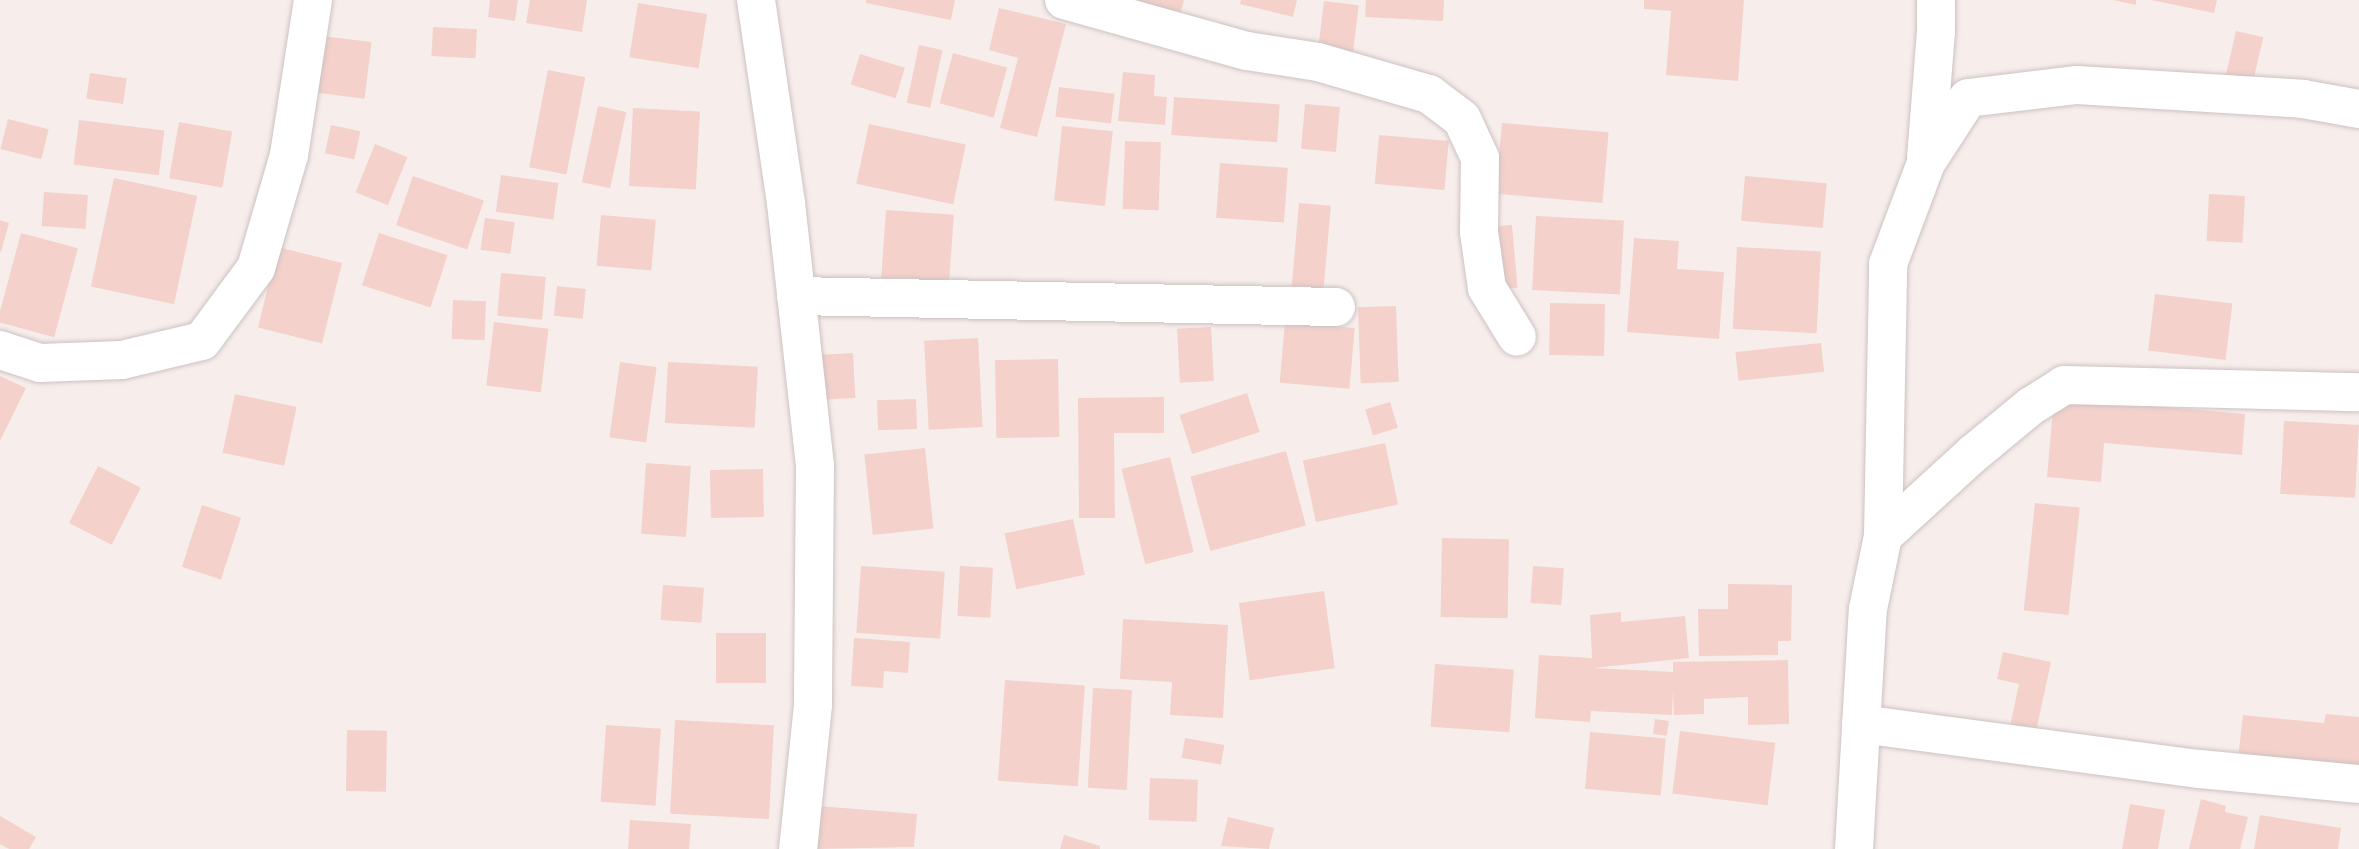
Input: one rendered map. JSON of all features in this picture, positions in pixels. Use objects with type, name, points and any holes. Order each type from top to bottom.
[{"type":"street","points":[[0,350],[40,363],[109,360],[202,341],[256,268],[289,155],[313,0]]},
{"type":"street","points":[[756,0],[796,296],[815,466],[813,705],[798,849]]},
{"type":"street","points":[[1064,0],[1247,51],[1318,62],[1429,94],[1462,120],[1480,158],[1479,232],[1487,288],[1517,337]]},
{"type":"street","points":[[1926,163],[1936,0]]},
{"type":"street","points":[[1854,849],[1867,609],[1883,536],[1888,264],[1926,163],[1968,98],[2077,85],[2303,99],[2359,109]]},
{"type":"street","points":[[796,296],[1336,307]]},
{"type":"street","points":[[1883,536],[2031,406],[2064,386],[2359,392]]},
{"type":"street","points":[[1861,724],[2200,769],[2359,784]]},
{"type":"building","points":[[490,0],[518,0],[515,21],[488,17]]},
{"type":"building","points":[[530,0],[587,0],[582,32],[526,23]]},
{"type":"building","points":[[866,0],[955,0],[951,20],[866,3]]},
{"type":"building","points":[[1113,0],[1184,0],[1179,18]]},
{"type":"building","points":[[1241,0],[1297,0],[1293,17],[1240,4]]},
{"type":"building","points":[[1366,0],[1444,0],[1443,21],[1365,17]]},
{"type":"building","points":[[1644,0],[1744,0],[1738,81],[1666,75],[1671,11],[1644,9]]},
{"type":"building","points":[[2113,0],[2136,0],[2136,5]]},
{"type":"building","points":[[2151,0],[2217,0],[2214,13]]},
{"type":"building","points":[[1324,1],[1359,5],[1352,59],[1317,55]]},
{"type":"building","points":[[638,3],[707,14],[699,68],[629,57]]},
{"type":"building","points":[[999,8],[1066,24],[1037,137],[1000,128],[1018,58],[989,50]]},
{"type":"building","points":[[433,27],[477,29],[475,58],[431,56]]},
{"type":"building","points":[[2236,31],[2263,37],[2252,84],[2225,78]]},
{"type":"building","points":[[314,35],[372,42],[365,99],[307,92]]},
{"type":"building","points":[[919,45],[942,50],[930,108],[907,103]]},
{"type":"building","points":[[953,53],[1007,67],[994,118],[940,103]]},
{"type":"building","points":[[860,54],[905,68],[896,98],[851,85]]},
{"type":"building","points":[[548,70],[585,77],[566,174],[529,167]]},
{"type":"building","points":[[1123,72],[1155,75],[1154,96],[1167,97],[1165,125],[1118,121]]},
{"type":"building","points":[[90,73],[127,78],[123,104],[86,99]]},
{"type":"building","points":[[1059,87],[1115,94],[1111,124],[1055,117]]},
{"type":"building","points":[[1174,97],[1280,104],[1277,142],[1171,135]]},
{"type":"building","points":[[1305,104],[1340,107],[1336,152],[1301,149]]},
{"type":"building","points":[[598,106],[626,112],[610,188],[582,182]]},
{"type":"building","points":[[633,108],[700,112],[696,189],[629,186]]},
{"type":"building","points":[[8,119],[49,129],[41,159],[1,149]]},
{"type":"building","points":[[79,120],[164,130],[159,175],[74,165]]},
{"type":"building","points":[[179,122],[232,131],[222,188],[169,178]]},
{"type":"building","points":[[1502,123],[1609,132],[1602,203],[1496,194]]},
{"type":"building","points":[[869,124],[966,145],[953,204],[856,184]]},
{"type":"building","points":[[331,125],[360,131],[354,160],[325,153]]},
{"type":"building","points":[[1062,126],[1113,131],[1105,206],[1054,201]]},
{"type":"building","points":[[1379,135],[1449,141],[1444,190],[1375,184]]},
{"type":"building","points":[[1125,141],[1161,142],[1159,210],[1123,209]]},
{"type":"building","points":[[375,144],[407,157],[388,205],[356,192]]},
{"type":"building","points":[[1220,163],[1288,168],[1284,223],[1216,218]]},
{"type":"building","points":[[501,175],[558,183],[553,220],[496,212]]},
{"type":"building","points":[[413,176],[484,200],[467,250],[396,225]]},
{"type":"building","points":[[1745,176],[1827,183],[1823,228],[1741,221]]},
{"type":"building","points":[[114,178],[197,196],[174,304],[91,287]]},
{"type":"building","points":[[44,192],[88,195],[86,229],[42,226]]},
{"type":"building","points":[[2209,194],[2245,196],[2242,243],[2207,241]]},
{"type":"building","points":[[1299,203],[1331,206],[1323,294],[1291,292]]},
{"type":"building","points":[[886,210],[954,215],[949,284],[881,279]]},
{"type":"building","points":[[601,215],[656,220],[651,271],[597,266]]},
{"type":"building","points":[[1536,216],[1624,221],[1620,295],[1532,290]]},
{"type":"building","points":[[485,218],[515,222],[510,254],[481,250]]},
{"type":"building","points":[[0,220],[9,223],[1,252],[0,252]]},
{"type":"building","points":[[1512,225],[1517,288],[1486,291],[1480,228]]},
{"type":"building","points":[[21,233],[78,248],[54,337],[0,323],[0,311]]},
{"type":"building","points":[[379,233],[447,255],[430,308],[362,285]]},
{"type":"building","points":[[1634,238],[1679,241],[1677,269],[1724,272],[1719,339],[1627,332]]},
{"type":"building","points":[[278,247],[342,263],[322,344],[258,328]]},
{"type":"building","points":[[1737,247],[1821,251],[1817,333],[1733,329]]},
{"type":"building","points":[[501,273],[546,277],[542,320],[497,316]]},
{"type":"building","points":[[557,286],[586,289],[583,319],[554,316]]},
{"type":"building","points":[[2155,294],[2232,304],[2225,360],[2148,351]]},
{"type":"building","points":[[453,300],[486,301],[485,340],[452,339]]},
{"type":"building","points":[[1550,303],[1605,304],[1604,356],[1549,355]]},
{"type":"building","points":[[1396,306],[1399,382],[1361,383],[1358,307]]},
{"type":"building","points":[[494,322],[549,329],[541,392],[486,386]]},
{"type":"building","points":[[1285,322],[1355,328],[1349,389],[1280,383]]},
{"type":"building","points":[[1211,327],[1214,381],[1180,383],[1177,329]]},
{"type":"building","points":[[978,338],[983,427],[929,430],[924,341]]},
{"type":"building","points":[[1821,343],[1824,372],[1739,381],[1735,352]]},
{"type":"building","points":[[853,353],[855,398],[822,400],[820,355]]},
{"type":"building","points":[[1058,359],[1059,437],[996,438],[995,360]]},
{"type":"building","points":[[620,362],[657,367],[646,442],[609,437]]},
{"type":"building","points":[[668,362],[758,367],[755,428],[665,423]]},
{"type":"building","points":[[0,376],[26,388],[0,441]]},
{"type":"building","points":[[1247,393],[1260,432],[1192,454],[1179,415]]},
{"type":"building","points":[[235,394],[297,407],[284,466],[223,453]]},
{"type":"building","points":[[1164,397],[1164,433],[1114,433],[1115,518],[1079,518],[1078,398]]},
{"type":"building","points":[[2054,397],[2245,414],[2242,455],[2104,443],[2101,482],[2047,477]]},
{"type":"building","points":[[916,399],[917,429],[878,430],[877,400]]},
{"type":"building","points":[[1390,402],[1398,428],[1373,435],[1365,410]]},
{"type":"building","points":[[2284,421],[2359,425],[2355,498],[2280,494]]},
{"type":"building","points":[[1385,443],[1398,505],[1316,522],[1303,460]]},
{"type":"building","points":[[925,448],[933,529],[873,535],[864,454]]},
{"type":"building","points":[[1286,451],[1306,525],[1210,551],[1190,477]]},
{"type":"building","points":[[1170,457],[1194,552],[1145,564],[1121,469]]},
{"type":"building","points":[[646,463],[691,466],[686,537],[641,534]]},
{"type":"building","points":[[98,466],[141,488],[112,545],[69,523]]},
{"type":"building","points":[[763,469],[764,517],[711,518],[710,470]]},
{"type":"building","points":[[2035,503],[2080,508],[2068,615],[2024,610]]},
{"type":"building","points":[[202,505],[241,518],[221,579],[182,567]]},
{"type":"building","points":[[1073,519],[1085,575],[1016,589],[1005,534]]},
{"type":"building","points":[[1442,538],[1509,539],[1508,618],[1441,617]]},
{"type":"building","points":[[861,566],[945,572],[940,639],[856,633]]},
{"type":"building","points":[[960,566],[993,568],[990,618],[957,616]]},
{"type":"building","points":[[1533,566],[1564,568],[1561,605],[1530,603]]},
{"type":"building","points":[[1728,584],[1792,585],[1791,641],[1778,641],[1778,655],[1699,656],[1698,609],[1728,609]]},
{"type":"building","points":[[663,585],[704,588],[701,623],[661,620]]},
{"type":"building","points":[[1324,591],[1335,668],[1250,680],[1239,603]]},
{"type":"building","points":[[1621,612],[1621,622],[1685,616],[1689,658],[1593,668],[1673,672],[1673,662],[1788,660],[1789,724],[1748,725],[1748,697],[1704,699],[1704,714],[1674,715],[1673,690],[1672,715],[1591,711],[1590,722],[1535,718],[1539,655],[1592,658],[1590,615]]},
{"type":"building","points":[[1123,619],[1228,625],[1223,718],[1170,715],[1172,682],[1120,679]]},
{"type":"building","points":[[716,633],[766,633],[766,683],[716,683]]},
{"type":"building","points":[[854,638],[910,642],[908,673],[884,671],[883,688],[851,686]]},
{"type":"building","points":[[2003,652],[2051,662],[2035,736],[2009,731],[2019,684],[1997,679]]},
{"type":"building","points":[[1435,664],[1514,670],[1509,732],[1431,727]]},
{"type":"building","points":[[1005,680],[1085,686],[1078,786],[998,781]]},
{"type":"building","points":[[1093,688],[1132,690],[1127,790],[1088,788]]},
{"type":"building","points":[[2326,714],[2359,717],[2359,787],[2236,775],[2243,715],[2324,723]]},
{"type":"building","points":[[1655,719],[1669,721],[1667,736],[1653,734]]},
{"type":"building","points":[[675,720],[774,725],[769,819],[670,814]]},
{"type":"building","points":[[606,725],[661,729],[655,806],[601,802]]},
{"type":"building","points":[[347,730],[387,731],[386,792],[346,791]]},
{"type":"building","points":[[1680,731],[1775,743],[1768,805],[1672,794]]},
{"type":"building","points":[[1590,732],[1666,739],[1661,795],[1585,789]]},
{"type":"building","points":[[1185,738],[1224,745],[1221,765],[1182,758]]},
{"type":"building","points":[[1150,778],[1198,780],[1197,822],[1149,820]]},
{"type":"building","points":[[2201,799],[2226,806],[2225,812],[2248,817],[2240,849],[2189,849]]},
{"type":"building","points":[[2130,804],[2165,810],[2158,849],[2122,849]]},
{"type":"building","points":[[819,806],[917,814],[914,847],[815,849]]},
{"type":"building","points":[[2260,815],[2341,828],[2338,849],[2254,849]]},
{"type":"building","points":[[0,816],[36,837],[29,849],[9,849],[0,844]]},
{"type":"building","points":[[1228,817],[1274,828],[1269,849],[1221,846]]},
{"type":"building","points":[[630,820],[691,824],[689,849],[628,849]]},
{"type":"building","points":[[1064,835],[1100,846],[1100,849],[1060,849]]}]
